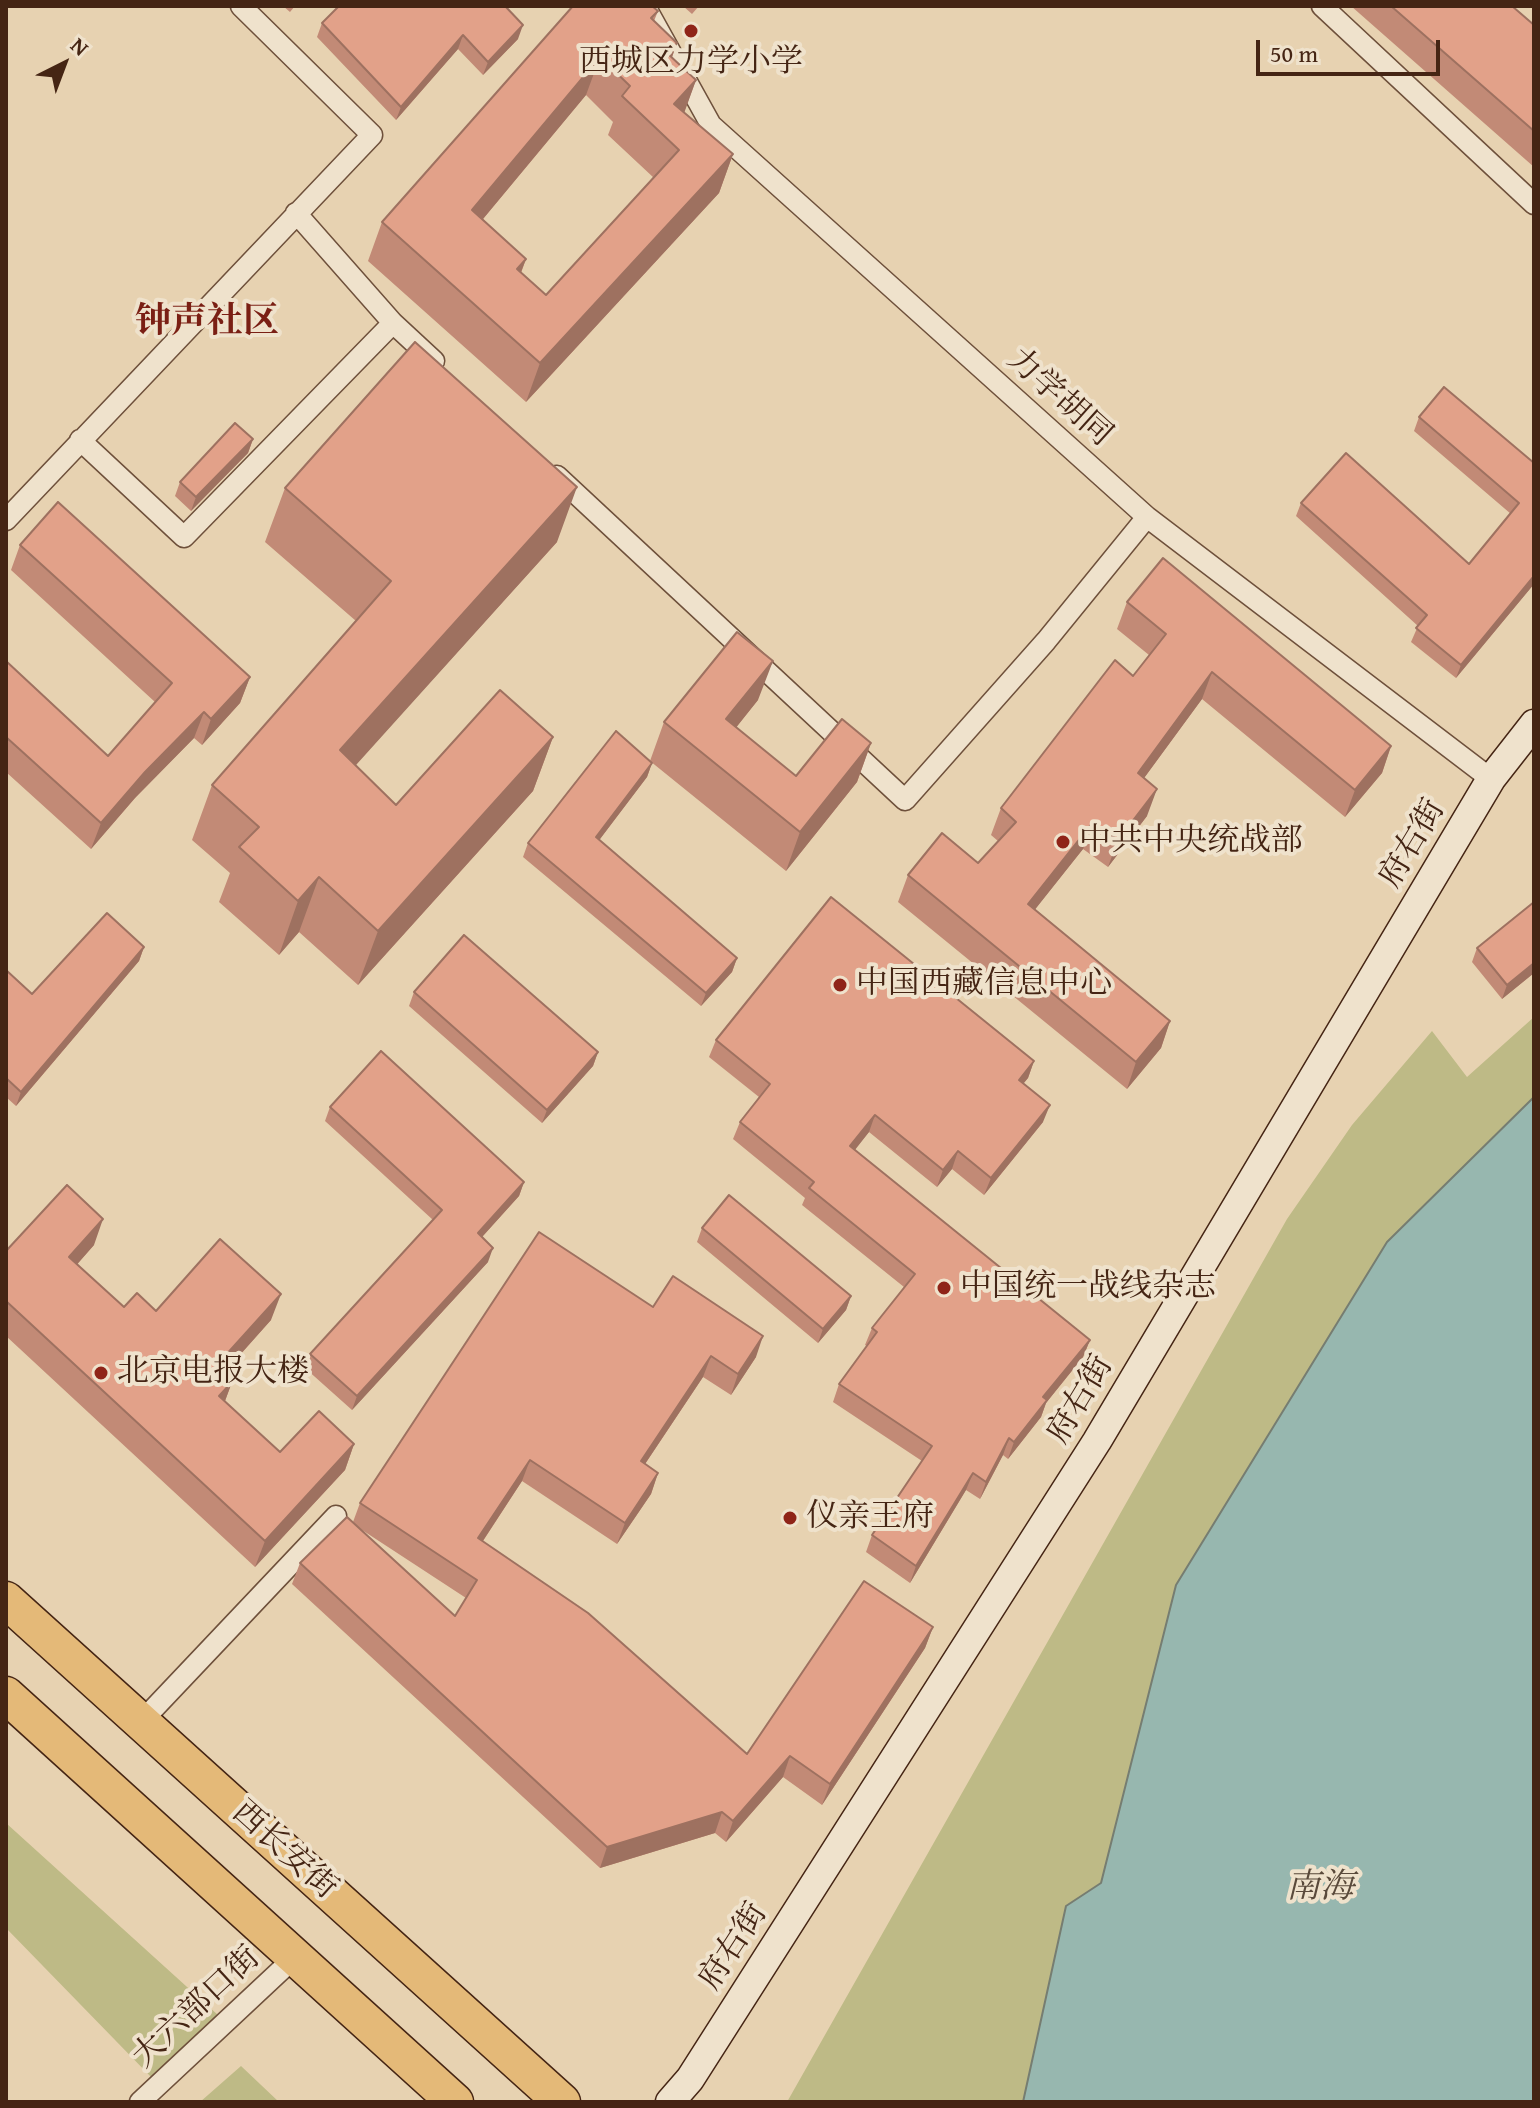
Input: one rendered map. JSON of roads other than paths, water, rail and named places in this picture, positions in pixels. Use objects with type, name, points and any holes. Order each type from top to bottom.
[{"type":"highway","name":"西长安街","points":[[6,1600],[562,2102]]},
{"type":"highway","points":[[6,1695],[455,2102]]},
{"type":"main road","name":"府右街","points":[[670,2102],[690,2079],[1097,1441],[1491,779],[1534,724]]},
{"type":"street","points":[[6,520],[372,135],[241,6]]},
{"type":"street","name":"力学胡同","points":[[645,6],[711,125],[1147,517],[1491,779]]},
{"type":"street","points":[[1322,6],[1534,204]]},
{"type":"street","points":[[296,213],[393,323],[451,378]]},
{"type":"street","points":[[80,440],[184,537],[393,323]]},
{"type":"street","points":[[544,464],[905,800],[1046,641],[1147,517]]},
{"type":"street","points":[[141,1722],[336,1516]]},
{"type":"street","name":"大六部口街","points":[[140,2102],[294,1958]]},
{"type":"water","name":"南海","points":[[1534,1097],[1534,2102],[1023,2102],[1066,1906],[1101,1883],[1176,1585],[1387,1242]]},
{"type":"place","name":"西城区力学小学","points":[[691,31]]},
{"type":"place","name":"中共中央统战部","points":[[1063,842]]},
{"type":"place","name":"中国西藏信息中心","points":[[840,985]]},
{"type":"place","name":"中国统一战线杂志","points":[[944,1288]]},
{"type":"place","name":"北京电报大楼","points":[[101,1373]]},
{"type":"place","name":"仪亲王府","points":[[790,1518]]},
{"type":"district","name":"钟声社区","points":[[207,323]]}]
